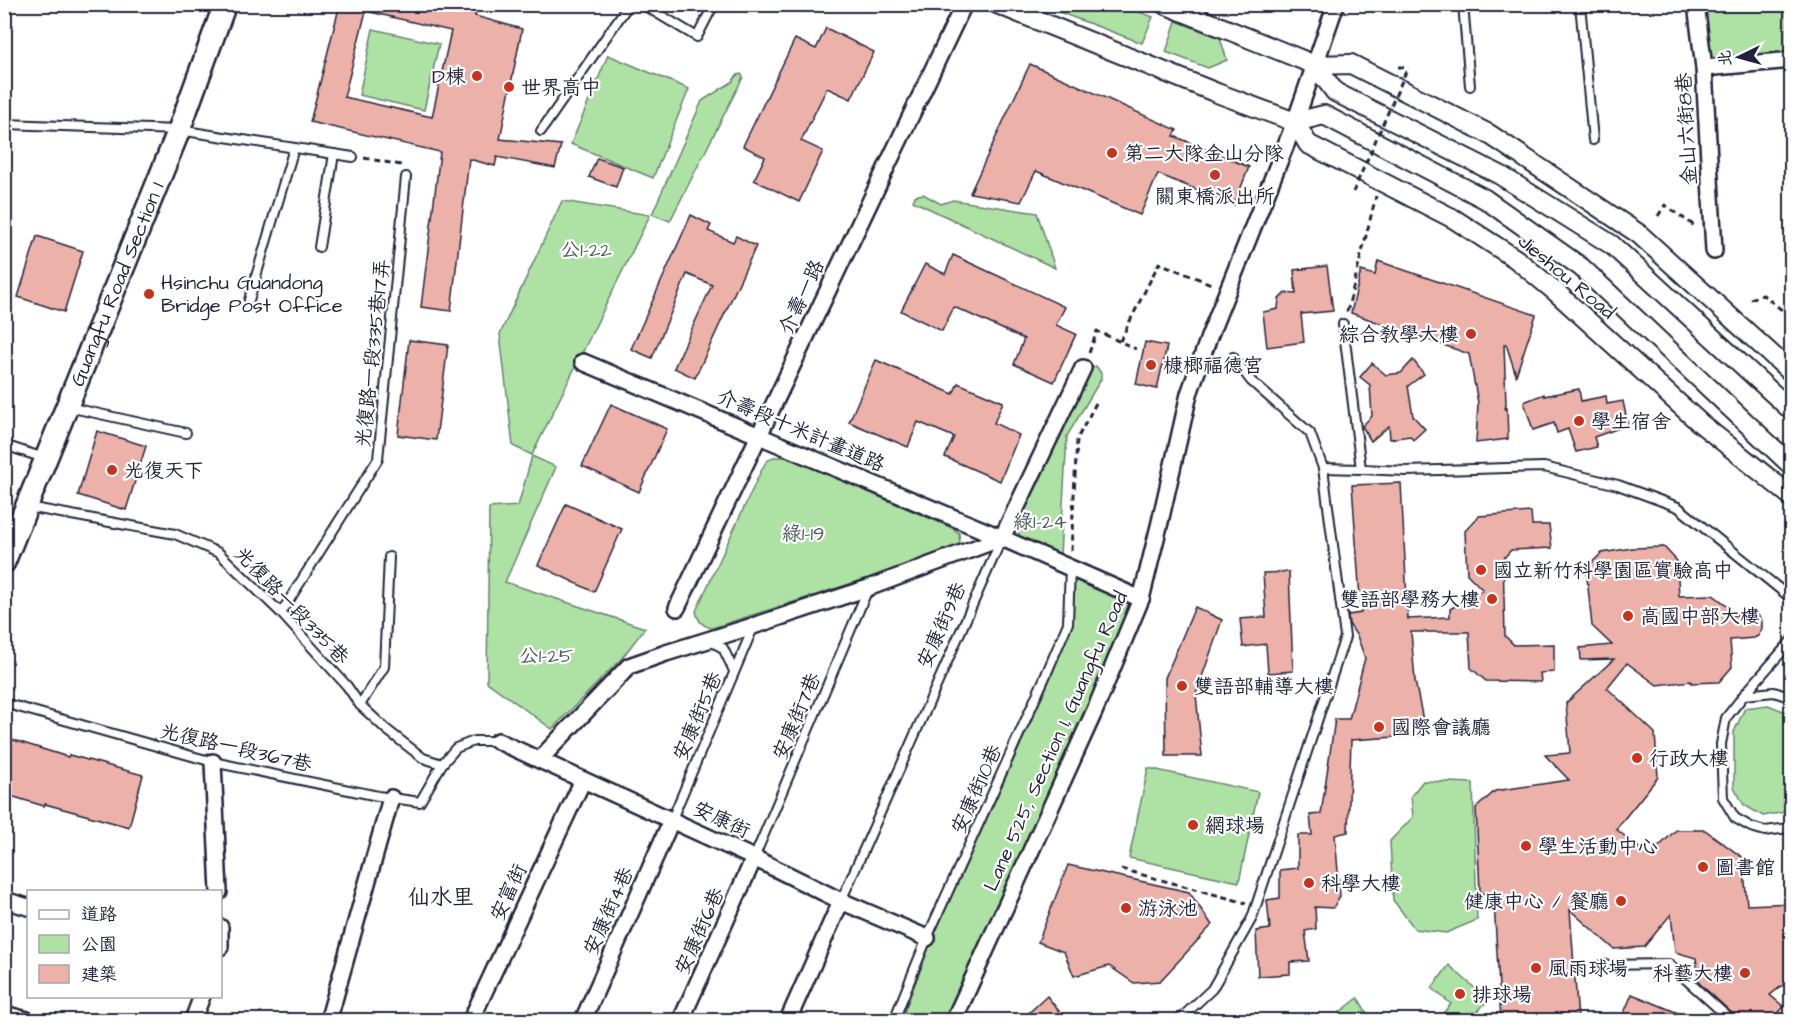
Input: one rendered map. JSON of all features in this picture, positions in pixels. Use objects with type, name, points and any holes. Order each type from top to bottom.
[{"type":"main road","name":"Guangfu Road Section 1","points":[[4,562],[179,130],[225,4]]},
{"type":"street","name":"介壽一路","points":[[677,608],[964,4]]},
{"type":"street","points":[[997,4],[1295,122]]},
{"type":"street","points":[[1164,4],[1315,65],[1351,64],[1489,134],[1639,234],[1791,373]]},
{"type":"street","name":"Lane 525, Section 1, Guangfu Road","points":[[954,1020],[1095,710],[1141,599],[1188,394],[1295,122],[1336,4]]},
{"type":"street","name":"金山六街8巷","points":[[1696,4],[1704,68],[1714,245]]},
{"type":"street","points":[[1704,68],[1791,60]]},
{"type":"street","points":[[1315,65],[1335,92],[1500,175],[1612,244],[1791,411]]},
{"type":"street","name":"Jieshou Road","points":[[1791,466],[1581,267],[1485,199],[1324,115],[1295,122],[1308,144],[1454,219],[1516,259],[1556,292],[1700,423],[1791,497]]},
{"type":"street","name":"介壽段十米計畫道路","points":[[583,362],[1070,567]]},
{"type":"street","name":"安康街9巷","points":[[1002,538],[1083,368]]},
{"type":"street","points":[[540,759],[629,666],[868,588],[1002,538]]},
{"type":"street","points":[[1070,567],[1141,599]]},
{"type":"street","name":"安康街","points":[[498,741],[672,819],[841,901],[927,938]]},
{"type":"street","points":[[213,762],[219,890]]},
{"type":"street","name":"安富街","points":[[471,1020],[583,780]]},
{"type":"street","points":[[329,1018],[391,798]]},
{"type":"street","name":"安康街4巷","points":[[583,1020],[672,819]]},
{"type":"street","name":"安康街6巷","points":[[681,1020],[754,858]]},
{"type":"street","points":[[4,900],[27,907]]},
{"type":"street","points":[[788,1020],[841,901]]},
{"type":"street","points":[[194,1020],[201,998]]},
{"type":"street","points":[[4,1014],[27,1020]]},
{"type":"lane","points":[[541,131],[629,4]]},
{"type":"lane","points":[[642,4],[697,37],[714,4]]},
{"type":"lane","points":[[1463,4],[1470,86]]},
{"type":"lane","points":[[1580,4],[1593,140]]},
{"type":"lane","points":[[4,124],[179,130],[353,157]]},
{"type":"lane","points":[[249,300],[294,148]]},
{"type":"lane","points":[[319,247],[334,154]]},
{"type":"lane","name":"光復路一段335巷17弄","points":[[280,613],[378,459],[406,177]]},
{"type":"lane","points":[[1343,324],[1360,469]]},
{"type":"lane","points":[[1179,1020],[1212,989],[1252,918],[1345,637],[1323,468],[1310,433],[1251,381],[1233,357]]},
{"type":"lane","points":[[67,406],[186,433]]},
{"type":"lane","points":[[4,445],[46,458]]},
{"type":"lane","points":[[1323,468],[1406,471],[1544,467],[1618,485],[1678,507],[1791,599]]},
{"type":"lane","name":"光復路一段335巷","points":[[27,507],[175,534],[219,553],[280,613],[347,686],[360,705],[423,758],[442,764]]},
{"type":"lane","name":"安康街9巷","points":[[841,901],[1002,538]]},
{"type":"lane","points":[[360,705],[384,667],[389,557]]},
{"type":"lane","name":"安康街10巷","points":[[894,1020],[927,938],[1046,677],[1068,623],[1070,567]]},
{"type":"lane","name":"安康街7巷","points":[[754,858],[868,588]]},
{"type":"lane","name":"安康街5巷","points":[[672,819],[753,626]]},
{"type":"lane","points":[[708,640],[723,648],[734,671]]},
{"type":"lane","points":[[1791,640],[1726,718],[1721,744],[1722,798],[1735,818],[1751,827],[1765,831],[1791,826]]},
{"type":"lane","points":[[1744,695],[1774,692],[1791,698]]},
{"type":"lane","name":"光復路一段367巷","points":[[4,703],[213,762],[391,798],[420,802],[442,764]]},
{"type":"lane","points":[[442,764],[456,748],[474,741],[498,741]]},
{"type":"lane","points":[[1601,965],[1669,964],[1731,1020]]},
{"type":"path","points":[[1353,192],[1408,67],[1395,67]]},
{"type":"path","points":[[353,157],[401,164],[399,194],[404,201]]},
{"type":"path","points":[[1343,324],[1377,195]]},
{"type":"path","points":[[1658,216],[1665,205],[1714,245]]},
{"type":"path","points":[[1120,341],[1159,263],[1227,291]]},
{"type":"path","points":[[1750,299],[1763,295],[1791,318]]},
{"type":"path","points":[[1083,368],[1097,331],[1136,349]]},
{"type":"path","points":[[1070,567],[1077,439],[1096,403]]},
{"type":"path","points":[[1121,869],[1256,906]]},
{"type":"green space","points":[[1040,5],[1121,5],[1153,17],[1142,43]]},
{"type":"green space","points":[[1702,5],[1791,5],[1791,52],[1707,59]]},
{"type":"green space","points":[[1176,21],[1220,38],[1227,60],[1208,68],[1166,52]]},
{"type":"green space","points":[[373,29],[439,44],[424,110],[359,95]]},
{"type":"green space","points":[[608,55],[689,89],[653,178],[571,144]]},
{"type":"green space","points":[[741,74],[743,77],[670,221],[652,214],[702,101]]},
{"type":"green space","points":[[923,194],[941,204],[953,200],[1037,213],[1055,268],[913,201],[915,196]]},
{"type":"green space","name":"公1-22","points":[[562,201],[650,215],[532,455],[513,446],[500,334]]},
{"type":"green space","name":"綠1-24","points":[[1096,366],[1101,373],[1101,379],[1067,436],[1060,555],[1020,536],[1015,525],[1086,375]]},
{"type":"green space","name":"公1-25","points":[[532,456],[556,467],[505,582],[645,628],[622,658],[552,729],[487,682],[489,508],[518,506]]},
{"type":"green space","name":"綠1-19","points":[[773,457],[786,457],[950,527],[959,533],[960,546],[956,550],[712,628],[706,626],[699,620],[696,611],[761,471],[766,462]]},
{"type":"green space","points":[[1073,577],[1134,601],[1090,707],[949,1020],[901,1020],[932,940],[1065,643],[1072,624]]},
{"type":"green space","points":[[1768,705],[1791,714],[1792,808],[1785,812],[1763,816],[1744,805],[1734,787],[1734,732],[1745,708]]},
{"type":"green space","name":"網球場","points":[[1148,768],[1258,792],[1239,882],[1129,858]]},
{"type":"green space","points":[[1423,781],[1473,783],[1477,920],[1446,933],[1415,929],[1393,900],[1390,841],[1413,817],[1411,796]]},
{"type":"green space","name":"排球場","points":[[1449,965],[1488,1000],[1470,1020],[1437,1020],[1451,1004],[1432,988]]},
{"type":"green space","points":[[1358,998],[1371,1020],[1330,1020]]},
{"type":"building","points":[[340,4],[477,4],[475,16],[522,29],[500,139],[561,145],[555,168],[497,157],[495,166],[469,159],[451,311],[421,307],[440,152],[310,122]],"holes":[[[366,11],[451,31],[432,117],[344,97]]]},
{"type":"building","points":[[826,28],[874,52],[851,99],[827,88],[801,141],[823,151],[799,202],[754,180],[765,157],[743,146],[795,39],[816,49]]},
{"type":"building","points":[[1030,64],[1177,130],[1174,136],[1249,167],[1234,205],[1158,174],[1140,215],[1036,171],[1021,202],[970,193]]},
{"type":"building","points":[[597,158],[623,167],[616,187],[589,177]]},
{"type":"building","points":[[691,215],[711,225],[708,231],[733,242],[736,236],[756,246],[695,378],[674,368],[712,285],[687,274],[652,358],[631,349]]},
{"type":"building","points":[[37,236],[83,251],[64,312],[18,297]]},
{"type":"building","points":[[953,255],[1065,307],[1056,325],[1076,334],[1054,382],[1014,364],[1024,339],[954,307],[942,331],[901,311],[925,264],[945,274]]},
{"type":"building","name":"綜合教學大樓","points":[[1378,261],[1536,315],[1516,375],[1506,344],[1504,344],[1508,439],[1476,443],[1478,403],[1469,354],[1351,313],[1361,271],[1375,275]]},
{"type":"building","points":[[1327,266],[1333,311],[1301,314],[1304,342],[1267,347],[1263,312],[1278,309],[1279,299],[1285,293],[1296,294],[1294,270]]},
{"type":"building","points":[[409,340],[448,345],[436,440],[398,435]]},
{"type":"building","name":"槺榔福德宮","points":[[1145,342],[1167,346],[1157,389],[1136,384]]},
{"type":"building","points":[[876,360],[953,394],[958,383],[1003,402],[994,423],[1019,435],[1000,481],[945,457],[954,437],[918,422],[908,447],[849,422]]},
{"type":"building","points":[[1413,360],[1424,374],[1408,386],[1413,416],[1425,429],[1413,440],[1410,436],[1390,439],[1389,426],[1371,441],[1362,426],[1372,416],[1370,385],[1360,377],[1372,363],[1386,375],[1401,373]]},
{"type":"building","name":"學生宿舍","points":[[1579,389],[1581,401],[1606,396],[1607,404],[1623,401],[1628,425],[1594,437],[1597,447],[1576,452],[1568,429],[1557,433],[1554,423],[1533,430],[1524,402],[1544,394],[1544,396]]},
{"type":"building","points":[[611,404],[667,429],[639,492],[582,466]]},
{"type":"building","name":"光復天下","points":[[97,431],[146,446],[126,510],[78,495]]},
{"type":"building","points":[[1401,483],[1408,619],[1450,617],[1450,609],[1483,590],[1467,574],[1465,531],[1479,516],[1531,512],[1532,525],[1549,525],[1552,548],[1511,550],[1503,559],[1505,636],[1514,645],[1554,644],[1554,672],[1540,673],[1541,682],[1486,681],[1471,668],[1469,632],[1411,632],[1415,681],[1426,735],[1351,740],[1348,832],[1335,835],[1340,896],[1333,908],[1315,907],[1316,929],[1305,931],[1309,961],[1290,962],[1290,974],[1258,976],[1256,931],[1270,929],[1267,900],[1280,898],[1280,870],[1298,868],[1298,835],[1312,835],[1310,815],[1321,814],[1335,719],[1349,719],[1365,658],[1357,636],[1349,624],[1348,615],[1361,613],[1352,485]]},
{"type":"building","points":[[566,504],[622,529],[594,592],[538,565]]},
{"type":"building","points":[[1664,547],[1677,561],[1679,596],[1713,595],[1728,606],[1729,616],[1749,612],[1757,614],[1762,621],[1762,629],[1754,638],[1730,640],[1732,667],[1719,682],[1691,683],[1691,681],[1657,685],[1627,663],[1607,688],[1655,733],[1658,777],[1616,829],[1649,856],[1676,830],[1705,830],[1743,858],[1747,905],[1791,903],[1791,979],[1770,995],[1784,1007],[1771,1020],[1737,1019],[1699,983],[1696,958],[1675,952],[1671,914],[1644,947],[1614,949],[1570,910],[1578,1020],[1501,1020],[1494,902],[1480,891],[1476,808],[1495,791],[1569,780],[1545,755],[1570,753],[1566,703],[1614,659],[1581,660],[1580,648],[1612,645],[1592,626],[1586,568],[1602,553],[1632,548]]},
{"type":"building","points":[[1289,572],[1293,671],[1268,673],[1266,644],[1243,647],[1240,619],[1266,617],[1263,573]]},
{"type":"building","name":"雙語部輔導大樓","points":[[1195,607],[1222,620],[1196,694],[1202,756],[1166,756],[1165,678]]},
{"type":"building","points":[[4,737],[68,757],[69,755],[143,775],[129,827],[4,794]]},
{"type":"building","name":"游泳池","points":[[1068,865],[1189,892],[1212,925],[1160,981],[1134,983],[1109,966],[1074,976],[1064,952],[1038,942]]},
{"type":"building","points":[[1632,994],[1695,1020],[1621,1020]]},
{"type":"building","points":[[1047,996],[1066,1020],[1021,1020]]},
{"type":"place","name":"D棟","points":[[477,76]]},
{"type":"place","name":"世界高中","points":[[509,87]]},
{"type":"place","name":"第二大隊金山分隊","points":[[1112,153]]},
{"type":"place","name":"關東橋派出所","points":[[1215,175]]},
{"type":"place","name":"Hsinchu Guandong Bridge Post Office","points":[[149,294]]},
{"type":"place","name":"綜合教學大樓","points":[[1471,334]]},
{"type":"place","name":"槺榔福德宮","points":[[1151,365]]},
{"type":"place","name":"學生宿舍","points":[[1579,421]]},
{"type":"place","name":"光復天下","points":[[112,470]]},
{"type":"place","name":"國立新竹科學園區實驗高中","points":[[1481,570]]},
{"type":"place","name":"雙語部學務大樓","points":[[1492,599]]},
{"type":"place","name":"高國中部大樓","points":[[1628,616]]},
{"type":"place","name":"雙語部輔導大樓","points":[[1182,686]]},
{"type":"place","name":"國際會議廳","points":[[1379,727]]},
{"type":"place","name":"行政大樓","points":[[1637,758]]},
{"type":"place","name":"網球場","points":[[1193,825]]},
{"type":"place","name":"學生活動中心","points":[[1526,846]]},
{"type":"place","name":"圖書館","points":[[1703,867]]},
{"type":"place","name":"科學大樓","points":[[1309,883]]},
{"type":"place","name":"健康中心 / 餐廳","points":[[1621,901]]},
{"type":"place","name":"游泳池","points":[[1126,908]]},
{"type":"place","name":"風雨球場","points":[[1536,968]]},
{"type":"place","name":"科藝大樓","points":[[1745,973]]},
{"type":"place","name":"排球場","points":[[1460,994]]},
{"type":"district","name":"仙水里","points":[[441,896]]}]
